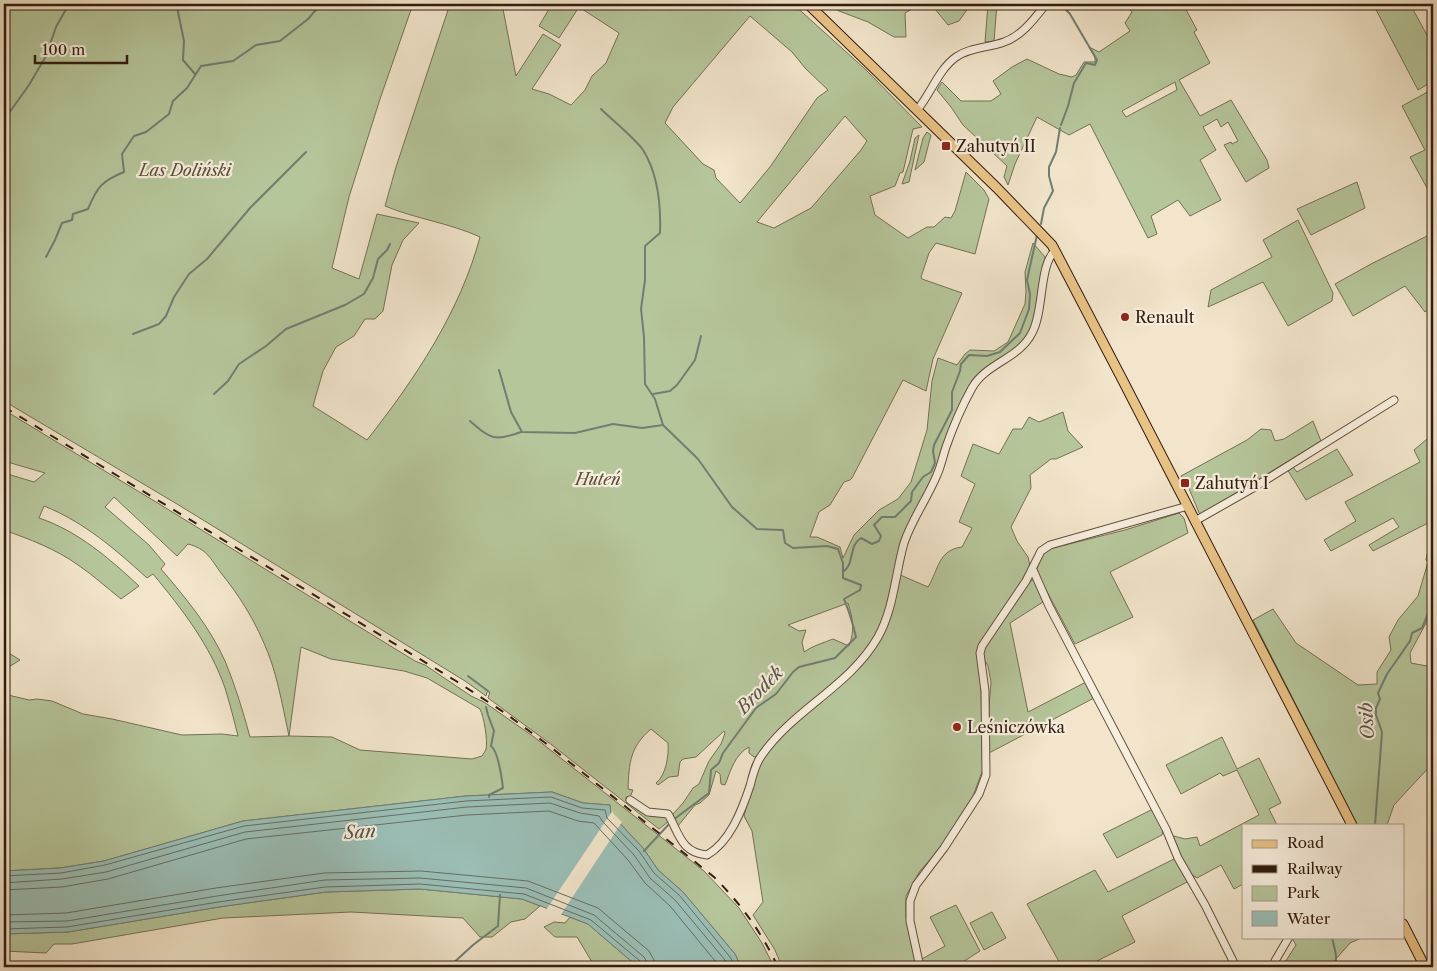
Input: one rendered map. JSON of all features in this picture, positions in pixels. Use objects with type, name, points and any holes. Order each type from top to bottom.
[{"type":"main road","points":[[808,4],[918,109],[1038,229],[1055,251],[1351,824]]},
{"type":"main road","points":[[1404,926],[1425,967]]},
{"type":"street","points":[[918,109],[948,64],[956,57],[968,51],[1005,42],[1016,36],[1035,18],[1046,4]]},
{"type":"street","points":[[630,800],[648,812],[668,814],[681,841],[697,854],[707,856],[722,843],[744,802],[756,763],[774,738],[800,713],[848,674],[868,652],[879,636],[892,602],[899,562],[910,525],[938,474],[949,438],[966,398],[981,376],[1024,346],[1032,335],[1040,313],[1048,261],[1055,251]]},
{"type":"street","points":[[1195,521],[1253,488],[1394,400]]},
{"type":"street","points":[[920,967],[910,921],[910,901],[916,885],[944,848],[979,794],[986,775],[985,691],[980,653],[982,646],[1033,570],[1036,559],[1041,551],[1050,545],[1188,506]]},
{"type":"street","points":[[1033,570],[1166,829],[1178,858],[1205,905],[1233,961]]},
{"type":"street","points":[[1275,961],[1288,938]]},
{"type":"green space","points":[[4,4],[413,4],[349,197],[332,268],[359,279],[377,214],[419,223],[403,240],[392,265],[383,311],[375,319],[365,319],[354,336],[336,347],[323,371],[313,406],[367,440],[419,369],[434,344],[461,292],[480,237],[385,206],[450,4],[502,4],[516,76],[543,34],[561,45],[532,89],[549,94],[571,105],[585,90],[592,76],[606,63],[619,33],[579,7],[559,38],[539,26],[552,4],[793,4],[865,69],[922,127],[913,129],[903,172],[900,173],[895,186],[870,196],[875,215],[908,238],[927,227],[934,227],[945,217],[951,218],[955,211],[966,172],[984,190],[989,199],[975,254],[936,243],[929,253],[921,277],[962,293],[933,359],[926,391],[903,380],[852,478],[844,482],[830,505],[819,512],[810,537],[817,537],[840,547],[843,558],[854,535],[879,510],[898,499],[911,482],[927,430],[932,381],[938,358],[957,365],[970,350],[994,351],[1008,342],[1025,304],[1025,272],[1033,243],[1045,257],[1036,319],[1023,343],[978,376],[938,470],[915,511],[887,611],[871,646],[841,685],[869,657],[886,627],[898,574],[928,587],[944,556],[954,549],[962,547],[972,528],[959,522],[975,484],[961,476],[973,444],[999,454],[1013,429],[1022,429],[1029,417],[1039,422],[1063,412],[1068,431],[1083,447],[1056,459],[1051,459],[1030,475],[1031,488],[1011,527],[1017,541],[1028,557],[1030,566],[980,645],[983,769],[973,796],[942,846],[920,871],[906,896],[906,917],[917,967],[782,967],[775,950],[753,915],[763,902],[752,831],[744,816],[759,756],[754,757],[749,753],[749,747],[740,754],[731,769],[725,785],[721,784],[720,774],[716,771],[709,795],[695,805],[677,826],[672,815],[693,788],[699,784],[709,761],[721,744],[725,733],[724,731],[696,757],[683,759],[680,762],[678,776],[669,777],[658,785],[656,783],[666,765],[668,743],[651,729],[639,742],[632,756],[628,789],[633,790],[630,797],[626,797],[626,801],[645,813],[667,816],[669,821],[659,829],[552,745],[488,698],[490,692],[487,692],[486,696],[465,681],[177,504],[4,401]],"holes":[[[750,16],[792,52],[805,68],[828,90],[817,98],[770,167],[740,203],[716,178],[714,170],[703,164],[665,123],[673,107]],[[845,116],[867,141],[861,150],[811,208],[774,228],[757,222]],[[848,603],[853,630],[849,646],[833,639],[804,652],[802,642],[806,630],[799,631],[788,625]]]},
{"type":"green space","points":[[829,4],[921,4],[905,13],[906,37],[894,37],[868,22],[839,11]]},
{"type":"green space","points":[[931,4],[971,4],[959,21],[948,25]]},
{"type":"green space","points":[[988,4],[997,4],[994,41],[985,42]]},
{"type":"green space","points":[[1125,4],[1183,4],[1197,30],[1194,32],[1210,63],[1179,80],[1200,116],[1231,100],[1267,160],[1269,168],[1246,182],[1224,145],[1238,141],[1228,122],[1221,127],[1217,119],[1203,127],[1216,150],[1200,160],[1221,200],[1190,216],[1178,200],[1151,216],[1157,234],[1148,238],[1090,124],[1069,135],[1037,117],[1015,164],[1008,185],[1004,177],[1007,166],[963,125],[937,90],[942,82],[961,101],[991,101],[1001,94],[993,81],[1027,59],[1059,74],[1072,77],[1076,75],[1084,62],[1095,62],[1095,57],[1089,47],[1099,52],[1130,31],[1125,23],[1132,12]],"holes":[[[1175,82],[1177,90],[1126,117],[1122,111]]]},
{"type":"green space","points":[[1373,4],[1410,4],[1433,46],[1433,81],[1418,90]]},
{"type":"green space","points":[[1433,89],[1432,197],[1410,157],[1425,150],[1402,106]]},
{"type":"green space","points":[[927,132],[931,135],[924,162],[915,170],[923,138]]},
{"type":"green space","points":[[919,135],[909,182],[902,184],[915,138]]},
{"type":"green space","points":[[1357,182],[1365,208],[1311,235],[1297,209]]},
{"type":"green space","points":[[1298,220],[1333,293],[1332,301],[1288,326],[1263,282],[1208,307],[1211,290],[1272,257],[1263,240]]},
{"type":"green space","points":[[1433,233],[1433,306],[1425,312],[1405,286],[1353,316],[1335,284]]},
{"type":"green space","points":[[4,410],[415,661],[425,665],[471,696],[484,702],[534,737],[704,871],[739,908],[762,943],[774,967],[741,967],[735,954],[683,892],[658,870],[643,848],[611,814],[610,805],[583,803],[552,792],[466,796],[243,821],[104,861],[60,868],[4,871],[4,694],[29,700],[52,701],[83,714],[182,735],[222,734],[238,736],[225,688],[212,657],[185,614],[153,574],[147,578],[86,528],[59,512],[44,506],[39,518],[80,538],[105,556],[139,586],[121,599],[70,559],[52,549],[4,530],[4,473],[34,482],[45,473],[4,461]],"holes":[[[114,497],[177,556],[188,544],[204,551],[233,589],[249,614],[272,664],[289,736],[250,737],[239,698],[219,648],[188,601],[161,569],[165,564],[149,545],[105,507]],[[301,647],[331,659],[404,671],[427,678],[480,709],[486,735],[485,751],[482,756],[472,759],[360,750],[332,737],[289,736]]]},
{"type":"green space","points":[[1313,421],[1321,441],[1200,515],[1188,486],[1181,476],[1247,440],[1261,429],[1271,430],[1275,441],[1284,439]]},
{"type":"green space","points":[[1433,434],[1433,524],[1430,522],[1373,551],[1369,545],[1399,527],[1393,518],[1331,551],[1324,540],[1356,521],[1345,502],[1420,462],[1414,450]]},
{"type":"green space","points":[[1337,449],[1353,475],[1306,500],[1287,469],[1292,466],[1297,472]]},
{"type":"green space","points":[[1179,513],[1184,518],[1188,533],[1110,572],[1133,617],[1075,644],[1036,571],[1042,555],[1049,549],[1125,530]]},
{"type":"green space","points":[[1433,538],[1433,610],[1410,653],[1411,663],[1427,666],[1433,671],[1433,763],[1394,805],[1387,824],[1356,824],[1253,620],[1273,609],[1296,643],[1358,685],[1377,684],[1377,672],[1391,650],[1389,637],[1398,620],[1418,596],[1428,562],[1426,560],[1430,540]]},
{"type":"green space","points":[[1032,580],[1035,581],[1043,602],[1010,623],[1028,712],[1086,682],[1094,698],[989,753],[991,682],[988,666],[982,656],[983,649],[1028,583]]},
{"type":"green space","points":[[4,650],[20,660],[4,670]]},
{"type":"green space","points":[[1222,737],[1237,769],[1259,758],[1281,803],[1269,809],[1276,824],[1242,824],[1242,885],[1234,889],[1221,865],[1197,878],[1192,875],[1181,860],[1172,837],[1185,839],[1197,837],[1200,846],[1259,815],[1237,770],[1223,776],[1220,773],[1181,794],[1166,765]]},
{"type":"green space","points":[[1153,809],[1163,829],[1162,835],[1117,858],[1103,834]]},
{"type":"green space","points":[[1176,858],[1189,881],[1122,916],[1135,942],[1085,967],[1062,967],[1027,904],[1095,870],[1108,892]]},
{"type":"green space","points":[[420,889],[522,899],[540,906],[525,919],[511,922],[492,937],[480,937],[463,918],[351,912],[223,918],[72,944],[54,944],[46,953],[4,951],[4,934],[68,932],[219,907],[326,892]]},
{"type":"green space","points":[[956,905],[980,951],[955,967],[922,967],[920,960],[945,946],[930,917]]},
{"type":"green space","points":[[992,912],[1006,938],[984,950],[970,923]]},
{"type":"green space","points":[[570,917],[588,924],[638,967],[595,967],[577,937],[555,937],[544,927],[554,922],[565,923]]},
{"type":"green space","points":[[1294,938],[1362,938],[1350,943],[1329,967],[1282,967],[1296,945]]},
{"type":"water","name":"San","points":[[552,792],[583,803],[610,805],[611,814],[643,848],[658,870],[683,892],[735,954],[741,967],[638,967],[588,924],[522,899],[420,889],[326,892],[219,907],[68,932],[4,934],[4,871],[60,868],[104,861],[243,821],[466,796]]},
{"type":"pier","points":[[613,810],[613,813],[622,822],[560,916],[546,910]]},
{"type":"waterway","points":[[4,120],[29,85],[46,56],[56,27],[69,4]]},
{"type":"waterway","points":[[178,4],[184,41],[183,60],[195,74]]},
{"type":"waterway","points":[[46,257],[62,223],[72,220],[73,214],[88,209],[94,195],[101,186],[110,178],[124,172],[122,154],[134,136],[146,132],[169,114],[173,101],[187,88],[201,66],[233,61],[256,45],[280,41],[308,19],[321,4]]},
{"type":"waterway","name":"Brodek","points":[[1061,4],[1070,14],[1097,60],[1095,65],[1086,63],[1074,83],[1061,125]]},
{"type":"waterway","points":[[601,109],[640,145],[648,159],[658,190],[660,233],[645,246],[645,280],[641,309],[644,337],[645,384],[655,399],[663,425],[698,459],[732,507],[757,529],[783,530],[785,543],[793,548],[827,546],[838,549],[843,563],[843,572]]},
{"type":"waterway","name":"Brodek","points":[[1041,224],[1044,208],[1053,191],[1049,167],[1056,152],[1060,128]]},
{"type":"waterway","points":[[133,334],[159,324],[166,316],[174,297],[189,274],[207,259],[250,208],[306,152]]},
{"type":"waterway","name":"Brodek","points":[[673,820],[709,793],[711,770],[719,763],[723,753],[756,708],[776,694],[799,667],[835,658],[856,637],[844,599],[860,590],[861,585],[843,578],[843,572],[847,569],[854,546],[861,538],[872,544],[879,541],[881,536],[874,525],[882,517],[895,517],[911,501],[912,492],[923,477],[931,472],[935,463],[934,445],[952,410],[952,392],[961,364],[969,355],[987,356],[1000,352],[1020,333],[1029,309],[1030,294],[1027,280],[1037,235]]},
{"type":"waterway","points":[[214,394],[228,381],[239,364],[266,346],[286,329],[345,305],[364,294],[373,278],[378,259],[390,244]]},
{"type":"waterway","points":[[653,394],[670,391],[677,385],[695,360],[701,336]]},
{"type":"waterway","points":[[499,370],[511,412],[522,432],[575,433],[613,424],[642,428],[663,425]]},
{"type":"waterway","points":[[470,421],[483,432],[493,437],[505,437],[521,432]]},
{"type":"waterway","name":"Osib","points":[[1375,824],[1382,732],[1376,715],[1376,708],[1380,699],[1378,693],[1387,674],[1410,641],[1412,633],[1422,628],[1433,602]]},
{"type":"waterway","points":[[468,676],[488,691]]},
{"type":"waterway","points":[[486,707],[494,731],[491,746],[498,759],[503,788],[489,795],[489,797]]},
{"type":"waterway","name":"Brodek","points":[[644,851],[670,823]]},
{"type":"waterway","points":[[449,967],[498,926],[500,895]]},
{"type":"waterway","name":"Osib","points":[[1332,938],[1336,955],[1335,967]]},
{"type":"railway","points":[[4,407],[456,681],[505,713],[714,877],[750,919],[778,967]]},
{"type":"place","name":"Zahutyń II","points":[[946,146]]},
{"type":"place","name":"Renault","points":[[1125,317]]},
{"type":"place","name":"Zahutyń I","points":[[1185,483]]},
{"type":"place","name":"Leśniczówka","points":[[957,727]]},
{"type":"park label","name":"Las Doliński","points":[[185,170]]},
{"type":"park label","name":"Huteń","points":[[598,479]]}]
